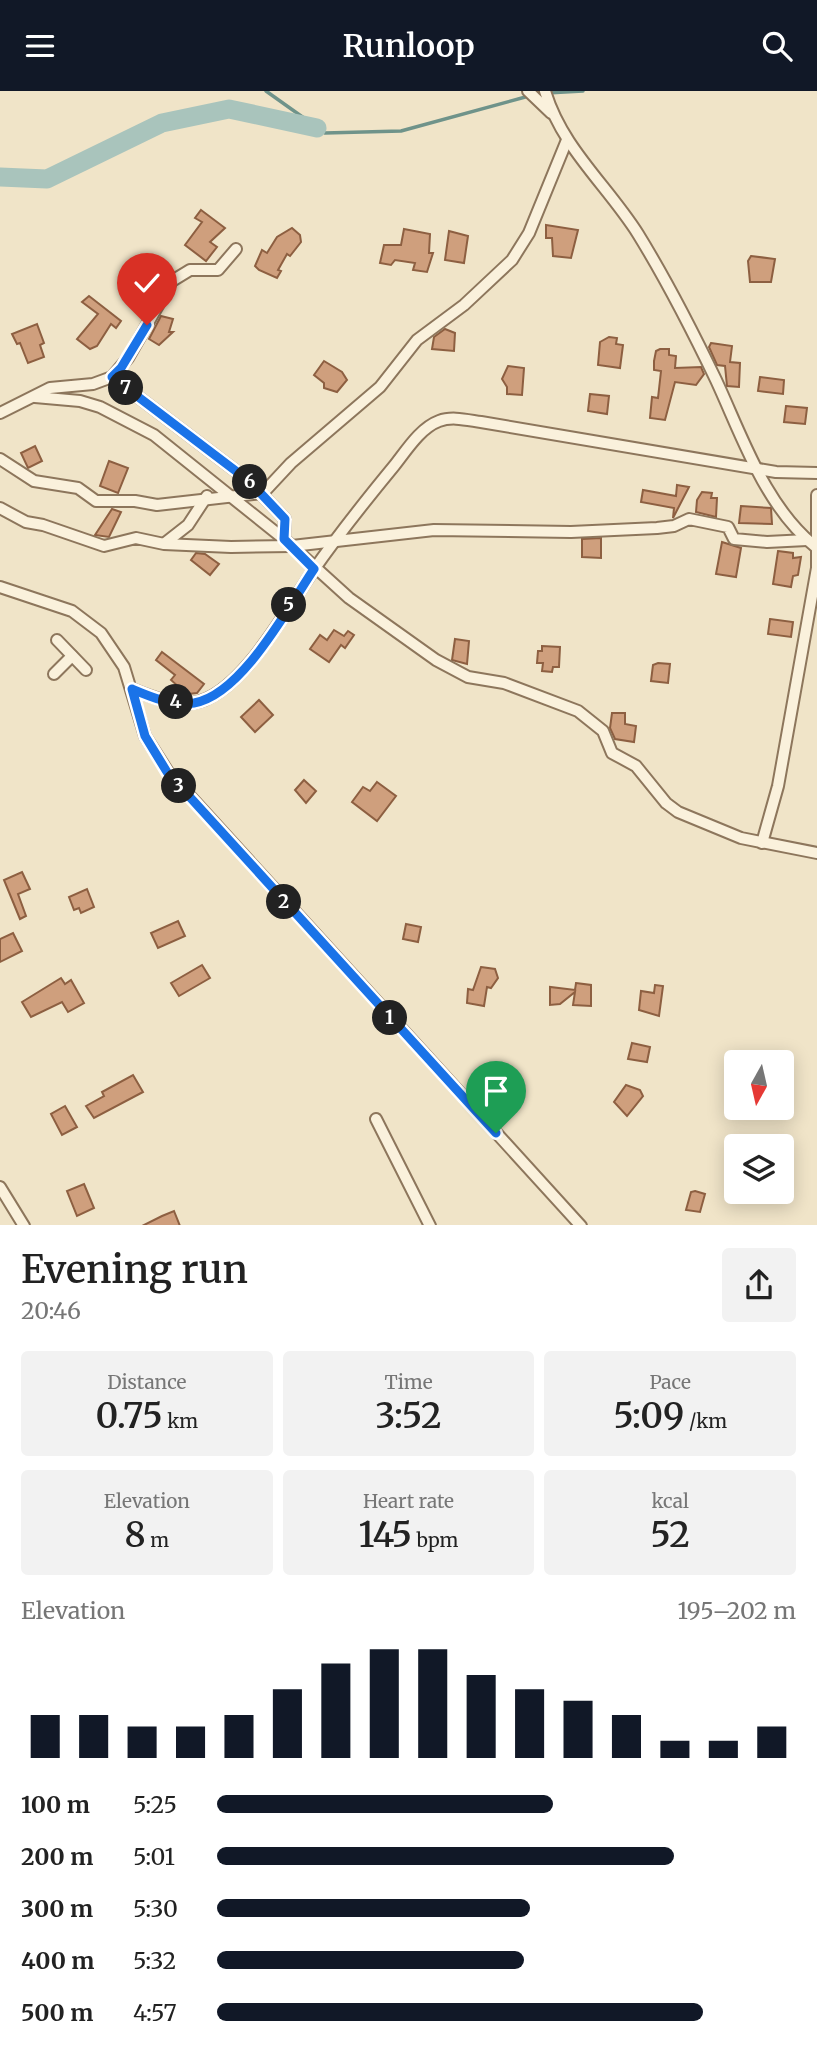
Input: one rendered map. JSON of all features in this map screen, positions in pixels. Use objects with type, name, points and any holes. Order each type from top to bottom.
[{"type":"street","points":[[528,91],[553,115]]},
{"type":"street","points":[[545,91],[553,115],[567,140],[637,232],[674,293],[777,504],[813,545]]},
{"type":"street","points":[[0,459],[34,481],[78,488],[96,501],[135,501],[157,505],[233,499],[263,493],[292,463],[380,387],[417,340],[464,305],[512,260],[529,233],[567,140]]},
{"type":"street","points":[[0,412],[50,388],[93,384],[112,377],[128,358],[172,281],[190,270],[218,270],[236,249]]},
{"type":"street","points":[[112,377],[263,493],[285,519],[288,542]]},
{"type":"street","points":[[34,397],[80,401],[129,419],[163,442],[288,542],[314,569],[436,660],[468,677],[504,683],[578,711],[603,731],[612,753],[636,766],[658,795],[678,812],[720,831],[762,843],[817,853]]},
{"type":"street","points":[[132,689],[162,701],[195,703],[220,690],[246,667],[314,569],[423,431],[437,421],[453,418],[796,474],[817,473]]},
{"type":"street","points":[[164,544],[188,525],[215,485]]},
{"type":"street","points":[[762,843],[778,786],[817,568],[813,545],[817,495]]},
{"type":"street","points":[[0,508],[26,522],[43,525],[104,546],[136,538],[164,544],[231,547],[337,541],[445,530],[571,532],[657,528],[674,526],[689,519],[728,527],[734,539],[813,545]]},
{"type":"street","points":[[0,587],[72,611],[88,621],[114,649],[132,689],[145,736],[167,772],[580,1225]]},
{"type":"street","points":[[57,641],[86,670]]},
{"type":"street","points":[[54,674],[72,656]]},
{"type":"street","points":[[376,1119],[429,1225]]},
{"type":"street","points":[[0,1187],[22,1225]]},
{"type":"building","points":[[201,210],[225,228],[210,242],[217,247],[206,261],[185,245],[202,222],[195,218]]},
{"type":"building","points":[[546,225],[578,230],[571,258],[553,256],[552,238],[546,238]]},
{"type":"building","points":[[292,228],[300,235],[301,242],[290,256],[287,254],[278,270],[281,271],[277,278],[259,270],[255,266],[262,250],[267,253],[277,237]]},
{"type":"building","points":[[404,229],[430,234],[429,253],[433,253],[427,272],[413,270],[415,263],[395,260],[391,265],[380,263],[384,245],[401,245]]},
{"type":"building","points":[[449,231],[468,236],[464,263],[445,260]]},
{"type":"building","points":[[751,256],[775,259],[771,282],[750,282],[748,261]]},
{"type":"building","points":[[89,296],[121,321],[116,328],[111,324],[97,346],[90,349],[77,339],[98,314],[82,302]]},
{"type":"building","points":[[161,316],[173,319],[169,332],[173,332],[159,345],[149,339]]},
{"type":"building","points":[[37,324],[44,343],[40,345],[44,357],[28,363],[20,343],[17,344],[12,334]]},
{"type":"building","points":[[445,329],[455,333],[454,351],[432,349],[434,337]]},
{"type":"building","points":[[609,337],[617,338],[616,344],[623,345],[620,368],[598,365],[600,342]]},
{"type":"building","points":[[711,343],[732,346],[730,362],[740,363],[739,387],[727,386],[725,366],[717,365],[709,347]]},
{"type":"building","points":[[669,349],[669,355],[676,356],[675,368],[701,367],[704,374],[696,385],[675,382],[665,420],[650,418],[652,397],[658,398],[661,371],[654,370],[654,361],[656,351]]},
{"type":"building","points":[[324,361],[342,372],[347,380],[337,392],[324,388],[324,383],[314,375]]},
{"type":"building","points":[[508,366],[524,368],[522,395],[507,394],[507,387],[502,379]]},
{"type":"building","points":[[760,377],[784,380],[783,394],[758,391]]},
{"type":"building","points":[[590,394],[609,396],[607,414],[588,411]]},
{"type":"building","points":[[786,406],[807,408],[805,424],[784,422]]},
{"type":"building","points":[[35,446],[42,461],[28,468],[21,453]]},
{"type":"building","points":[[109,461],[128,468],[118,493],[100,486]]},
{"type":"building","points":[[677,485],[689,487],[673,518],[674,508],[641,502],[643,490],[676,496]]},
{"type":"building","points":[[702,492],[712,493],[711,498],[717,498],[716,517],[696,512],[697,500]]},
{"type":"building","points":[[741,506],[771,508],[772,524],[739,523]]},
{"type":"building","points":[[112,509],[121,512],[109,537],[95,535]]},
{"type":"building","points":[[601,538],[601,558],[582,557],[582,539]]},
{"type":"building","points":[[722,542],[741,548],[736,577],[716,574]]},
{"type":"building","points":[[778,551],[793,553],[793,558],[801,557],[798,575],[793,576],[791,587],[773,584]]},
{"type":"building","points":[[196,553],[205,554],[219,564],[210,575],[191,560]]},
{"type":"building","points":[[770,619],[793,622],[791,637],[768,634]]},
{"type":"building","points":[[334,630],[344,636],[348,631],[354,635],[345,648],[341,645],[329,662],[310,649],[320,635],[327,640]]},
{"type":"building","points":[[455,639],[469,641],[467,664],[452,660]]},
{"type":"building","points":[[542,646],[560,647],[559,667],[553,667],[552,672],[542,671],[543,663],[537,663],[538,651],[542,651]]},
{"type":"building","points":[[162,652],[204,684],[197,693],[179,695],[175,692],[179,687],[171,680],[175,675],[156,660]]},
{"type":"building","points":[[670,664],[668,683],[651,681],[653,665]]},
{"type":"building","points":[[259,700],[273,715],[255,732],[241,717]]},
{"type":"building","points":[[612,713],[625,713],[625,724],[636,726],[634,742],[615,739],[610,728]]},
{"type":"building","points":[[304,780],[316,791],[306,803],[295,790]]},
{"type":"building","points":[[377,782],[396,796],[377,821],[352,802],[363,787],[370,791]]},
{"type":"building","points":[[22,872],[30,889],[18,894],[26,916],[20,919],[4,880]]},
{"type":"building","points":[[87,889],[94,907],[81,913],[79,908],[74,910],[69,897]]},
{"type":"building","points":[[178,921],[185,936],[158,948],[151,933]]},
{"type":"building","points":[[406,924],[421,927],[418,942],[403,939]]},
{"type":"building","points":[[13,933],[22,951],[0,962],[0,939]]},
{"type":"building","points":[[202,965],[210,978],[179,996],[171,983]]},
{"type":"building","points":[[481,967],[495,969],[498,978],[491,988],[487,987],[484,1006],[467,1003],[468,989],[473,990]]},
{"type":"building","points":[[61,978],[65,984],[71,980],[84,1003],[68,1012],[62,1002],[31,1017],[22,1002]]},
{"type":"building","points":[[576,983],[591,985],[591,1006],[573,1005],[575,992],[560,1004],[550,1005],[550,987],[575,990]]},
{"type":"building","points":[[655,985],[663,986],[659,1016],[639,1010],[641,991],[654,993]]},
{"type":"building","points":[[632,1043],[650,1047],[647,1062],[628,1059]]},
{"type":"building","points":[[133,1075],[143,1092],[94,1118],[86,1106],[104,1096],[102,1092]]},
{"type":"building","points":[[626,1085],[640,1090],[643,1096],[627,1116],[614,1102]]},
{"type":"building","points":[[65,1106],[77,1127],[62,1135],[51,1114]]},
{"type":"building","points":[[84,1184],[94,1208],[77,1216],[67,1191]]},
{"type":"building","points":[[691,1192],[705,1194],[700,1212],[686,1210]]},
{"type":"building","points":[[174,1211],[180,1225],[144,1225]]},
{"type":"waterway","points":[[266,91],[325,133],[401,131],[529,96]]},
{"type":"waterway","points":[[547,93],[583,91]]},
{"type":"waterway","points":[[0,177],[47,179],[162,123],[229,109],[317,128]]},
{"type":"route","points":[[147,325],[128,358],[112,377],[263,493],[285,519],[284,539],[314,569],[246,667],[220,690],[195,703],[162,701],[132,689],[145,736],[167,772],[229,843],[496,1133]]}]
